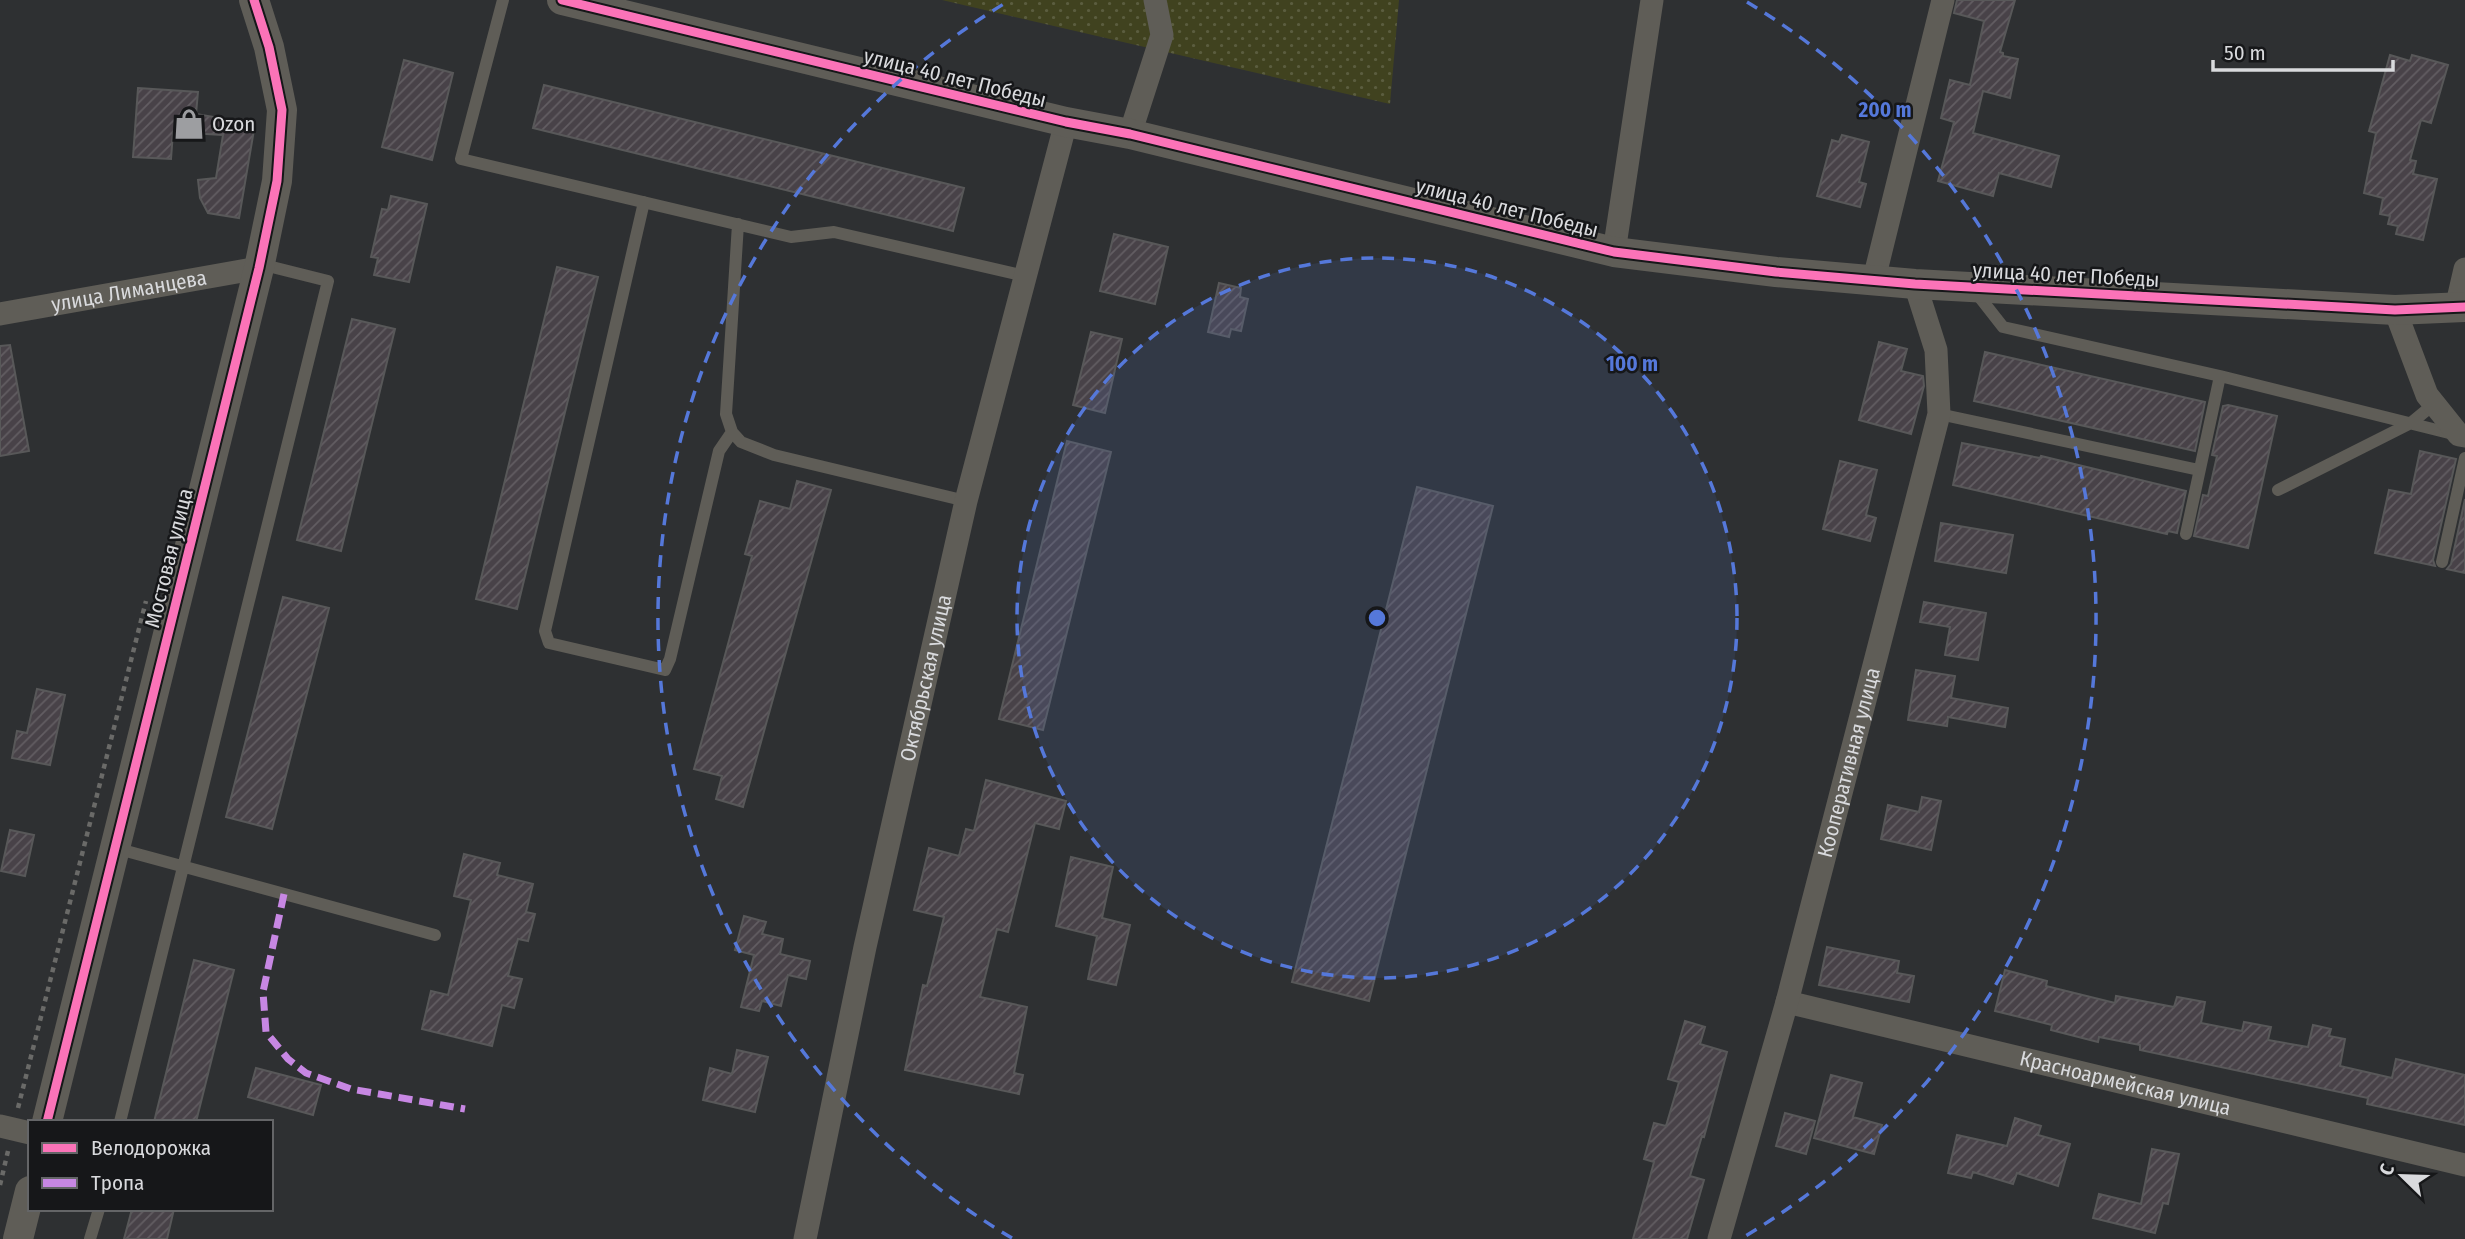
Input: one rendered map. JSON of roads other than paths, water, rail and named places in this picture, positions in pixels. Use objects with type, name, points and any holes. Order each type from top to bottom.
[{"type":"street","name":"Мостовая улица","points":[[47,1120],[259,266],[277,181],[282,110],[270,47],[254,0]]},
{"type":"street","name":"улица 40 лет Победы","points":[[562,0],[1066,122],[1130,134],[1614,253],[1776,272],[1973,288],[2395,310],[2461,308]]},
{"type":"street","points":[[1130,134],[1162,35],[1155,0]]},
{"type":"street","points":[[1614,253],[1652,0]]},
{"type":"street","points":[[1874,279],[1943,0]]},
{"type":"street","name":"Октябрьская улица","points":[[805,1239],[868,934],[966,501],[1066,122]]},
{"type":"street","name":"улица Лиманцева","points":[[0,314],[259,266]]},
{"type":"street","points":[[2461,308],[2465,269]]},
{"type":"street","name":"Кооперативная улица","points":[[1719,1239],[1787,1002],[1939,415],[1936,350],[1915,284]]},
{"type":"street","points":[[2395,310],[2427,395],[2462,436]]},
{"type":"street","name":"Красноармейская улица","points":[[1787,1002],[2465,1166]]},
{"type":"street","points":[[18,1239],[28,1199]]},
{"type":"lane","points":[[503,0],[461,159],[791,237],[834,232],[1026,276]]},
{"type":"lane","points":[[644,202],[545,631],[549,643],[665,670],[670,659],[719,451],[732,432]]},
{"type":"lane","points":[[738,224],[726,414],[732,432],[741,442],[774,455],[966,501]]},
{"type":"lane","points":[[120,1120],[328,281],[259,266]]},
{"type":"lane","points":[[1973,288],[2003,327],[2220,376],[2462,436]]},
{"type":"lane","points":[[2186,534],[2220,376]]},
{"type":"lane","points":[[2278,490],[2411,423],[2434,404]]},
{"type":"lane","points":[[1939,415],[2199,470]]},
{"type":"lane","points":[[2442,562],[2465,458]]},
{"type":"lane","points":[[115,848],[435,935]]},
{"type":"lane","points":[[90,1239],[98,1211]]},
{"type":"place","name":"Ozon","points":[[189,124]]}]
